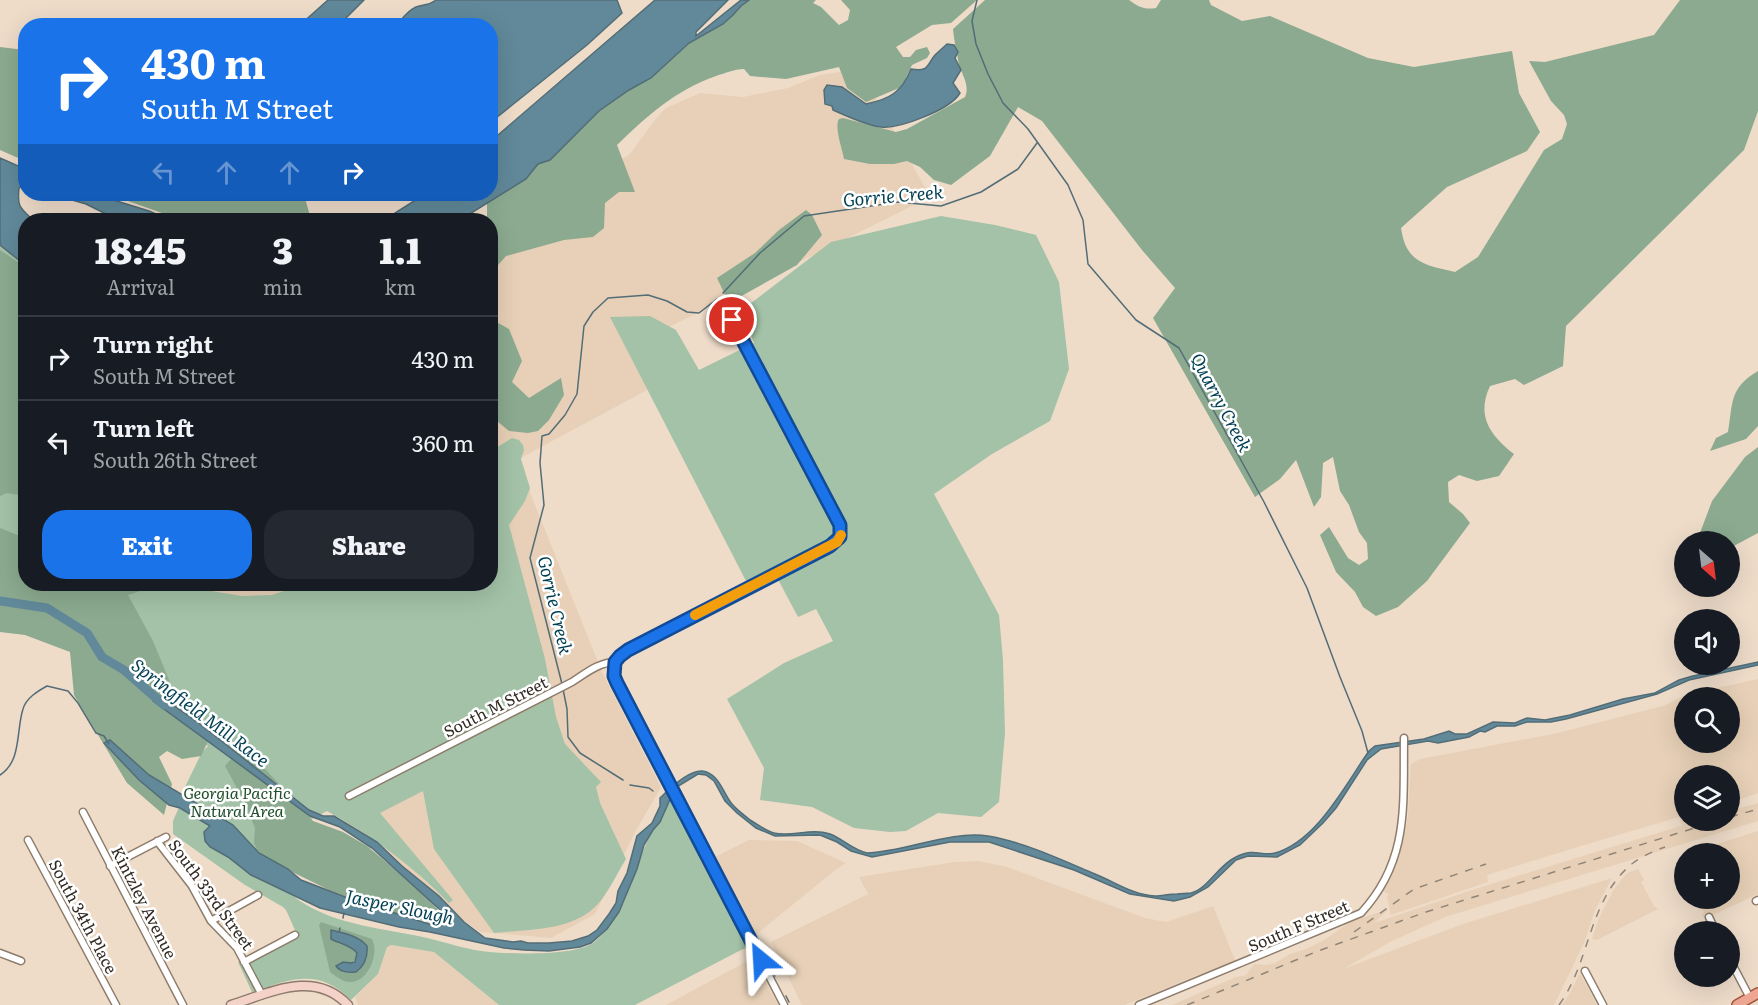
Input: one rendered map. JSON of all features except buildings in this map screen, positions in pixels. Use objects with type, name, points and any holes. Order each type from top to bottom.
[{"type":"main road","points":[[1737,1005],[1754,996]]},
{"type":"street","name":"South M Street","points":[[349,796],[572,682],[598,666],[615,662],[628,650],[830,546],[840,537],[840,525],[739,335],[726,305]]},
{"type":"street","points":[[615,662],[614,676],[617,683],[784,1005]]},
{"type":"street","name":"South F Street","points":[[1139,1005],[1361,913],[1381,888],[1401,837],[1404,819],[1404,738]]},
{"type":"street","name":"Kintzley Avenue","points":[[84,812],[183,1005]]},
{"type":"street","points":[[110,866],[166,837]]},
{"type":"street","name":"South 34th Place","points":[[28,840],[116,1005]]},
{"type":"street","name":"South 33rd Street","points":[[157,841],[192,886],[211,921],[237,948],[262,995]]},
{"type":"street","points":[[211,921],[258,895]]},
{"type":"street","points":[[1709,917],[1711,921]]},
{"type":"street","points":[[244,962],[295,935]]},
{"type":"street","points":[[0,953],[21,961]]},
{"type":"street","points":[[1585,971],[1603,1005]]},
{"type":"street","points":[[1740,975],[1754,996]]},
{"type":"street","points":[[231,1005],[298,985],[315,985],[326,989],[348,1005]]},
{"type":"shaded area","points":[[860,69],[930,197],[663,330],[686,369],[517,460],[602,672],[661,787],[634,834],[595,914],[551,938],[480,932],[330,809],[244,743],[225,734],[228,727],[217,701],[183,687],[135,591],[498,591],[497,213],[629,155],[666,108],[700,93],[743,97],[788,88],[820,75]]},
{"type":"shaded area","points":[[1758,679],[1758,793],[1740,799],[1740,765],[1674,765],[1674,818],[1487,875],[1488,882],[1391,915],[1387,898],[1389,894],[1382,891],[1400,854],[1408,816],[1411,764],[1420,759],[1558,733],[1666,705],[1674,701],[1674,753],[1740,753],[1740,687],[1722,687]]},
{"type":"shaded area","points":[[1758,803],[1758,821],[1740,827],[1740,808]]},
{"type":"shaded area","points":[[1674,828],[1674,831],[1725,831],[1686,843],[1674,843],[1674,847],[1445,917],[1392,941],[1343,969],[1463,924],[1612,878],[1595,910],[1584,943],[1554,1005],[1172,1005],[1236,977],[1246,975],[1254,964],[1275,963],[1290,954],[1306,949],[1350,922],[1389,909],[1374,923],[1475,889]]},
{"type":"shaded area","points":[[1758,831],[1758,894],[1740,902],[1740,843],[1720,843]]},
{"type":"shaded area","points":[[749,840],[797,841],[846,863],[753,937],[711,859]]},
{"type":"shaded area","points":[[978,861],[1007,867],[1145,918],[1166,922],[1213,906],[1236,962],[1125,1005],[802,1005],[771,942],[868,894],[859,877],[955,862]]},
{"type":"shaded area","points":[[1638,869],[1644,880],[1641,882],[1658,909],[1597,940],[1592,939],[1599,918],[1614,889],[1627,873]]},
{"type":"shaded area","points":[[1702,909],[1726,909],[1704,919],[1702,914],[1704,913]]},
{"type":"shaded area","points":[[387,946],[434,952],[499,1005],[358,1005],[355,997],[378,974]]},
{"type":"shaded area","points":[[753,958],[778,1005],[666,1005]]},
{"type":"shaded area","points":[[1580,973],[1597,1005],[1562,1005],[1570,993]]},
{"type":"green space","points":[[749,0],[816,0],[813,3],[821,7],[839,25],[848,20],[850,10],[841,0],[977,0],[951,23],[932,25],[896,47],[903,57],[910,57],[916,50],[927,47],[930,53],[927,58],[912,65],[899,88],[866,102],[847,88],[839,67],[786,79],[750,76],[744,69],[716,76],[688,88],[651,114],[617,145],[635,192],[619,192],[605,203],[604,228],[593,237],[564,240],[506,256],[498,265],[498,213],[487,213],[487,203],[498,201],[498,196],[526,179],[538,164],[550,160],[599,111],[651,78],[689,43],[723,24]]},
{"type":"green space","points":[[985,0],[1129,0],[1148,9],[1156,8],[1161,0],[1209,0],[1211,5],[1242,21],[1270,16],[1368,58],[1414,67],[1512,51],[1519,93],[1540,132],[1527,151],[1447,187],[1401,228],[1407,249],[1412,255],[1426,264],[1455,272],[1478,257],[1544,150],[1562,139],[1567,124],[1564,115],[1551,101],[1529,61],[1545,62],[1654,35],[1680,0],[1758,0],[1758,111],[1744,150],[1566,326],[1563,366],[1524,385],[1515,379],[1490,386],[1484,407],[1485,416],[1498,440],[1514,454],[1499,476],[1477,481],[1459,475],[1448,482],[1449,502],[1470,523],[1427,581],[1398,607],[1376,616],[1363,607],[1355,592],[1336,572],[1320,535],[1329,527],[1348,558],[1359,565],[1368,559],[1367,543],[1359,532],[1349,505],[1340,491],[1333,457],[1323,463],[1321,497],[1314,507],[1296,460],[1280,479],[1255,497],[1153,318],[1175,288],[1142,250],[1042,121],[1018,107],[990,156],[951,185],[934,180],[920,167],[907,161],[894,164],[870,164],[844,159],[838,132],[839,119],[843,118],[896,132],[907,129],[965,97],[967,87],[959,64],[953,29]]},
{"type":"green space","points":[[0,47],[18,49],[18,158],[0,150]]},
{"type":"green space","points":[[128,201],[306,201],[309,213],[162,213]]},
{"type":"green space","points":[[806,210],[812,215],[822,235],[797,265],[729,303],[717,278],[755,253],[779,230]]},
{"type":"green space","points":[[941,216],[1036,235],[1059,282],[1069,369],[1050,421],[992,454],[934,494],[999,615],[1005,733],[999,802],[981,817],[938,813],[906,831],[890,832],[854,828],[812,807],[760,800],[764,768],[727,699],[784,663],[833,641],[816,609],[798,617],[772,568],[746,581],[610,317],[650,316],[676,330],[699,370],[754,343],[742,310],[831,242]]},
{"type":"green space","name":"Georgia Pacific Natural Area","points":[[0,245],[18,259],[18,591],[212,591],[242,596],[272,595],[284,591],[498,591],[498,447],[512,438],[519,440],[523,445],[521,459],[530,488],[525,501],[509,525],[545,659],[556,717],[565,744],[601,782],[596,787],[600,803],[626,859],[602,899],[592,910],[567,923],[538,929],[494,933],[434,849],[423,791],[380,813],[453,900],[449,903],[391,852],[360,830],[327,811],[264,844],[279,875],[294,896],[329,916],[473,950],[500,953],[558,952],[593,943],[608,927],[626,893],[669,793],[751,948],[743,949],[635,1005],[499,1005],[434,952],[391,945],[387,947],[378,974],[351,1000],[327,983],[304,979],[279,983],[252,992],[238,962],[295,930],[283,907],[245,885],[173,834],[173,821],[186,791],[185,787],[202,752],[208,746],[153,706],[125,678],[0,615]]},
{"type":"green space","points":[[0,250],[18,262],[18,495],[7,493],[0,496]]},
{"type":"green space","points":[[498,323],[509,329],[522,361],[512,382],[529,398],[561,378],[564,395],[549,420],[538,431],[528,433],[509,431],[498,422]]},
{"type":"green space","points":[[1758,371],[1758,426],[1746,439],[1710,451],[1716,438],[1728,432],[1732,404],[1737,390]]},
{"type":"green space","points":[[1758,447],[1758,533],[1740,543],[1740,531],[1701,531],[1712,501],[1745,457]]},
{"type":"green space","points":[[0,528],[18,535],[18,591],[140,591],[128,595],[153,641],[174,692],[214,729],[201,756],[182,759],[167,751],[159,757],[172,784],[164,815],[127,783],[74,695],[70,652],[25,635],[0,632]]},
{"type":"green space","points":[[243,745],[313,821],[343,832],[367,846],[417,888],[450,925],[431,924],[408,915],[384,911],[329,890],[272,862],[257,850],[254,843],[255,828],[243,799],[225,766]]},
{"type":"green space","points":[[321,922],[372,939],[373,958],[364,976],[349,982],[330,972],[319,925]],"holes":[[[332,930],[362,940],[356,972],[351,963],[357,958],[357,953],[350,947],[339,944]]]},
{"type":"water","points":[[328,0],[364,0],[346,18],[308,18]]},
{"type":"water","points":[[436,0],[617,0],[622,13],[587,45],[498,116],[498,18],[403,18],[413,8]]},
{"type":"water","points":[[655,0],[728,0],[696,32],[696,36],[741,0],[749,0],[723,24],[689,43],[651,78],[599,111],[550,160],[538,164],[526,179],[498,196],[498,135]]},
{"type":"water","points":[[947,44],[954,45],[958,52],[955,58],[961,70],[953,83],[960,93],[946,106],[935,112],[911,122],[881,127],[850,117],[825,104],[824,90],[827,85],[842,87],[866,104],[882,100],[899,89],[911,69],[924,69]]},
{"type":"water","points":[[0,158],[18,166],[18,201],[25,213],[18,213],[18,259],[0,245]]},
{"type":"water","points":[[76,201],[117,201],[154,213],[104,213]]},
{"type":"water","points":[[414,201],[491,201],[471,213],[395,213]]},
{"type":"water","points":[[1758,662],[1758,665],[1740,669],[1740,666]]},
{"type":"water","points":[[1712,675],[1689,680],[1657,694],[1566,719],[1551,722],[1527,722],[1515,726],[1497,726],[1469,737],[1381,749],[1367,760],[1336,808],[1300,845],[1277,857],[1248,856],[1236,860],[1208,887],[1190,897],[1174,901],[1130,894],[1074,870],[989,842],[950,842],[872,857],[851,851],[820,835],[775,836],[756,828],[737,813],[725,801],[714,781],[706,775],[698,774],[675,788],[660,822],[644,845],[637,869],[619,912],[607,929],[591,943],[580,947],[549,951],[504,948],[320,908],[251,875],[228,857],[210,847],[205,841],[204,832],[210,826],[180,808],[169,805],[139,780],[104,743],[110,740],[149,775],[233,825],[259,853],[288,869],[301,880],[432,925],[451,925],[449,918],[372,848],[340,827],[310,816],[153,701],[157,694],[200,724],[309,810],[323,816],[334,816],[377,842],[439,896],[464,922],[485,938],[513,942],[549,943],[572,941],[588,936],[597,930],[616,903],[637,836],[652,823],[660,806],[660,798],[679,781],[697,772],[702,771],[713,775],[736,808],[750,820],[774,833],[823,832],[867,853],[943,838],[988,836],[1043,852],[1139,893],[1155,896],[1189,893],[1203,887],[1224,865],[1236,857],[1253,852],[1275,853],[1290,847],[1304,837],[1329,810],[1369,751],[1375,746],[1424,739],[1449,731],[1455,734],[1467,734],[1493,722],[1515,723],[1527,718],[1545,720],[1570,715],[1623,699],[1655,693],[1679,680],[1693,676]]},
{"type":"water","points":[[331,930],[356,937],[367,946],[365,961],[356,972],[345,972],[336,966],[343,962],[355,962],[357,953],[349,946],[331,939]]},
{"type":"waterway","name":"Quarry Creek","points":[[977,0],[972,21],[976,44],[1003,103],[1028,129],[1068,185],[1083,220],[1088,264],[1136,320],[1179,348],[1264,502],[1307,588],[1362,731],[1368,753]]},
{"type":"waterway","name":"Gorrie Creek","points":[[723,293],[760,253],[804,216],[898,202],[941,206],[981,192],[1018,169],[1037,143]]},
{"type":"waterway","name":"Gorrie Creek","points":[[562,684],[530,558],[544,505],[540,463],[542,436],[549,434],[565,415],[577,394],[584,326],[593,312],[608,298],[648,295],[667,301],[687,312],[699,313],[717,299]]},
{"type":"waterway","name":"Springfield Mill Race","points":[[0,601],[47,608],[87,633],[102,657],[124,670],[164,705]]},
{"type":"waterway","name":"Jasper Slough","points":[[0,775],[7,769],[15,754],[21,717],[27,701],[47,686],[68,691],[96,733],[104,736],[109,744]]},
{"type":"waterway","name":"Gorrie Creek","points":[[563,689],[567,709],[568,737],[580,753],[623,780]]},
{"type":"waterway","points":[[630,785],[649,788],[653,791]]},
{"type":"waterway","points":[[719,869],[726,883]]},
{"type":"waterway","points":[[343,918],[344,913]]},
{"type":"waterway","points":[[745,919],[749,925]]},
{"type":"waterway","points":[[339,932],[340,928]]},
{"type":"waterway","points":[[771,968],[775,976]]},
{"type":"waterway","points":[[786,996],[789,1002]]},
{"type":"railway","points":[[1740,814],[1758,809]]},
{"type":"railway","points":[[1187,1005],[1318,951],[1426,912],[1685,831]]},
{"type":"railway","points":[[1559,1005],[1570,988],[1607,894],[1618,878],[1633,863],[1665,847]]},
{"type":"railway","points":[[1354,932],[1414,889],[1486,864]]},
{"type":"slow traffic","points":[[695,615],[837,542],[841,535]]},
{"type":"route","points":[[732,320],[840,525],[840,537],[830,546],[628,650],[615,662],[614,676],[761,960]]}]
